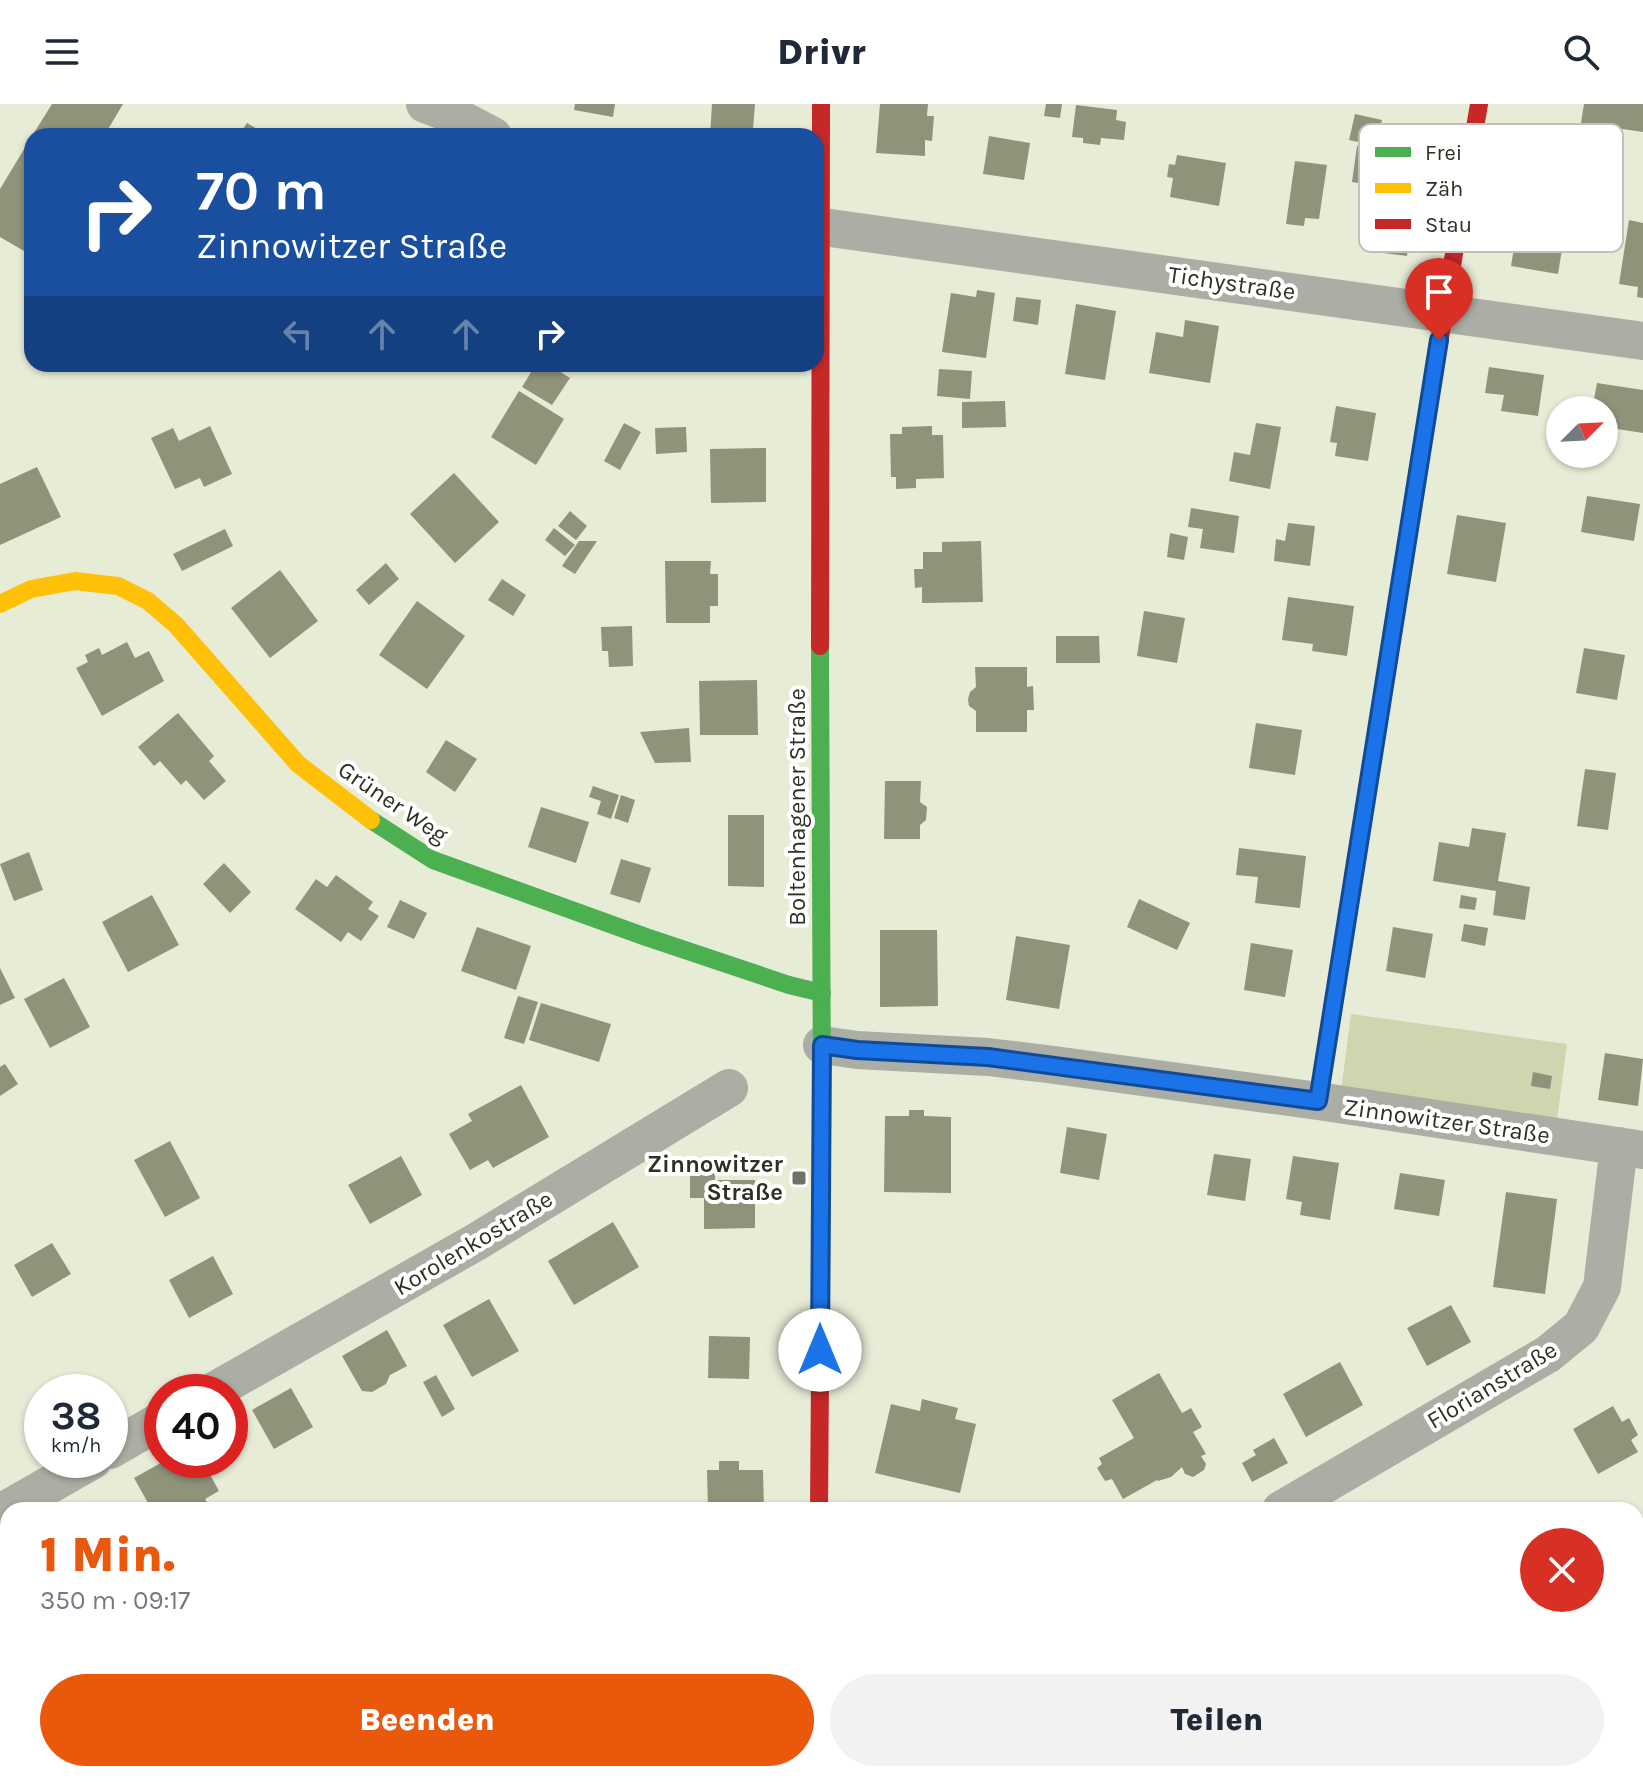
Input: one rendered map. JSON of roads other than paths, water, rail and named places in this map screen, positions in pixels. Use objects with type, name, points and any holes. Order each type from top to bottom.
[{"type":"street","points":[[425,104],[478,128]]},
{"type":"street","name":"Boltenhagener Straße","points":[[820,128],[821,104]]},
{"type":"street","points":[[1476,124],[1479,104]]},
{"type":"street","name":"Tichystraße","points":[[824,227],[1643,341]]},
{"type":"street","points":[[1318,1101],[1454,252]]},
{"type":"street","name":"Boltenhagener Straße","points":[[819,372],[822,993],[819,1502]]},
{"type":"street","name":"Grüner Weg","points":[[0,604],[31,589],[75,581],[118,586],[148,601],[176,625],[298,764],[365,816],[433,860],[646,937],[822,993]]},
{"type":"street","name":"Zinnowitzer Straße","points":[[822,1045],[857,1050],[988,1057],[1318,1101],[1631,1148]]},
{"type":"street","name":"Korolenkostraße","points":[[244,1374],[476,1242],[729,1088]]},
{"type":"street","name":"Florianstraße","points":[[1295,1502],[1548,1354],[1581,1327],[1602,1287],[1631,1148]]},
{"type":"street","points":[[19,1502],[61,1478]]},
{"type":"place","name":"Zinnowitzer Straße","points":[[799,1178]]}]
